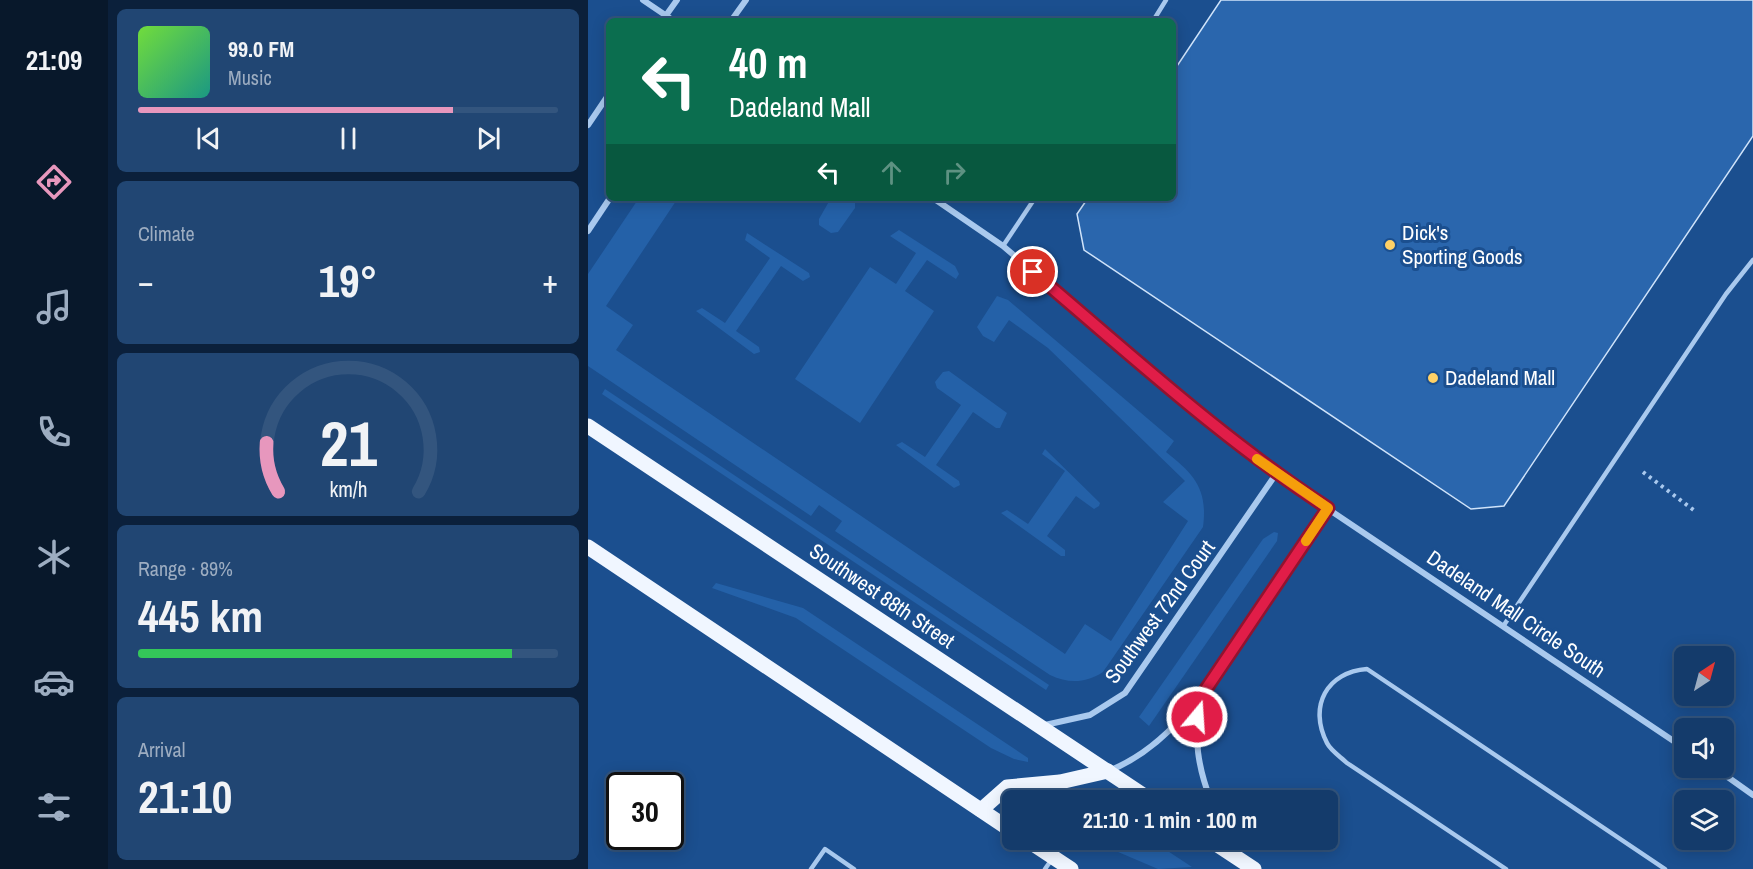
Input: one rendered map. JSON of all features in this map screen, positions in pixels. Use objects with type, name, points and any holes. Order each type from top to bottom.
[{"type":"main road","name":"Southwest 88th Street","points":[[588,426],[1136,790]]},
{"type":"main road","points":[[588,546],[1002,824]]},
{"type":"main road","points":[[981,810],[1007,787],[1060,782],[1108,771]]},
{"type":"main road","points":[[1037,850],[1049,863],[1071,869]]},
{"type":"main road","points":[[1232,850],[1254,869]]},
{"type":"street","points":[[643,0],[664,18],[677,0]]},
{"type":"street","points":[[733,18],[746,0]]},
{"type":"street","points":[[588,125],[606,98]]},
{"type":"street","points":[[588,231],[608,201]]},
{"type":"street","points":[[937,201],[1003,246],[1218,429],[1276,474],[1328,508],[1198,701],[1149,747],[1122,766],[1108,771]]},
{"type":"street","name":"Southwest 72nd Court","points":[[1038,725],[1057,724],[1090,715],[1125,693],[1276,474]]},
{"type":"street","name":"Dadeland Mall Circle South","points":[[1328,508],[1674,741]]},
{"type":"street","points":[[1198,701],[1196,751],[1207,790]]},
{"type":"street","points":[[1728,778],[1753,795]]},
{"type":"lane","points":[[1154,18],[1166,0]]},
{"type":"lane","points":[[1003,246],[1033,201]]},
{"type":"lane","points":[[1504,625],[1726,294],[1753,260]]},
{"type":"lane","points":[[1506,869],[1347,763],[1328,745],[1318,714],[1325,692],[1337,678],[1350,670],[1367,669],[1665,869]]},
{"type":"lane","points":[[811,869],[825,849],[854,869]]},
{"type":"path","points":[[1642,472],[1695,511]]},
{"type":"shaded area","points":[[637,201],[676,201],[606,306],[633,325],[616,350],[1065,654],[1085,624],[1111,641],[1188,521],[1163,502],[1185,481],[1048,348],[1009,320],[994,342],[983,336],[977,327],[997,296],[1008,300],[1174,441],[1166,452],[1191,475],[1201,492],[1203,527],[1103,672],[1077,681],[1064,680],[1050,675],[835,531],[842,521],[819,505],[811,516],[588,366],[588,274]]},
{"type":"shaded area","points":[[829,201],[855,201],[855,208],[838,232],[831,233],[819,225],[819,219]]},
{"type":"shaded area","points":[[899,230],[955,266],[959,274],[956,279],[927,260],[905,291],[934,311],[860,423],[795,379],[870,267],[896,284],[916,253],[890,236]]},
{"type":"shaded area","points":[[747,233],[809,273],[810,277],[803,281],[781,266],[736,331],[759,347],[760,352],[754,354],[696,311],[702,308],[725,323],[770,258],[745,240]]},
{"type":"shaded area","points":[[949,371],[1007,413],[1000,428],[996,428],[973,412],[936,465],[959,481],[960,485],[954,488],[896,445],[902,442],[925,457],[961,405],[937,388],[935,382],[943,372]]},
{"type":"shaded area","points":[[605,389],[1049,685],[1046,690],[602,394]]},
{"type":"shaded area","points":[[1045,449],[1100,503],[1094,509],[1076,496],[1047,536],[1065,550],[1065,556],[1061,556],[1001,513],[1007,510],[1028,524],[1065,471],[1042,454]]},
{"type":"shaded area","points":[[1274,532],[1278,533],[1277,541],[1149,726],[1139,717],[1263,539]]},
{"type":"shaded area","points":[[716,583],[803,608],[1028,758],[1028,762],[1014,759],[991,748],[796,618],[712,588]]},
{"type":"shaded area","points":[[1113,850],[1166,850],[1192,867],[1158,869]]},
{"type":"building","name":"Dadeland Mall","points":[[1221,0],[1753,0],[1753,136],[1504,506],[1471,509],[1084,250],[1077,214],[1086,201],[1176,201],[1176,68]]},
{"type":"slow traffic","points":[[1257,459],[1328,508],[1306,541]]},
{"type":"place","name":"Dick's Sporting Goods","points":[[1390,245]]},
{"type":"place","name":"Dadeland Mall","points":[[1433,378]]},
{"type":"route","points":[[1033,272],[1218,429],[1276,474],[1328,508],[1198,701],[1197,717]]}]
